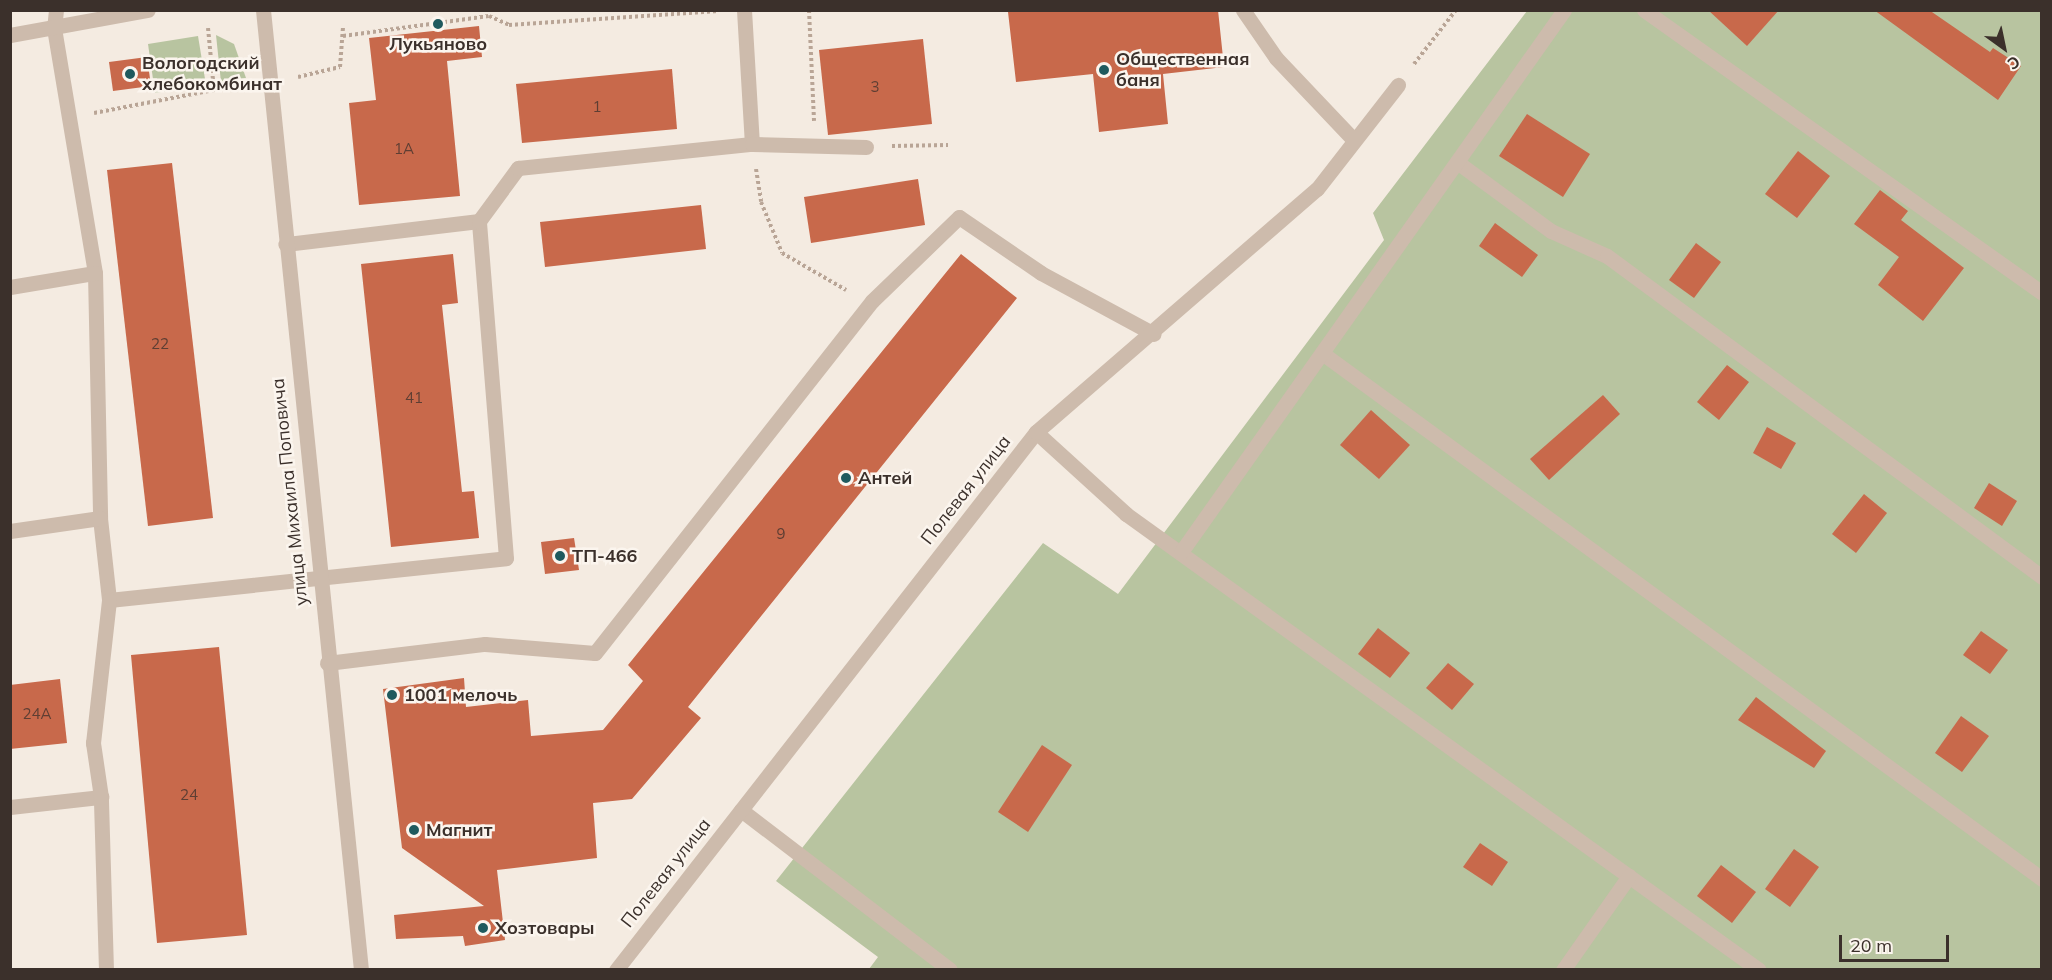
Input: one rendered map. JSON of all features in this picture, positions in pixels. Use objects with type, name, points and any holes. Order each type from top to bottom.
[{"type":"street","points":[[56,10],[54,28],[95,273],[100,518],[109,600],[93,743],[101,797],[106,969]]},
{"type":"street","points":[[10,35],[148,10]]},
{"type":"street","name":"улица Михаила Поповича","points":[[262,10],[317,577],[361,969]]},
{"type":"street","points":[[744,10],[752,144]]},
{"type":"street","points":[[1243,10],[1276,58],[1353,139]]},
{"type":"street","points":[[1181,552],[1564,10]]},
{"type":"street","points":[[1644,10],[2042,293]]},
{"type":"street","name":"Полевая улица","points":[[616,969],[1036,432],[1154,334],[1317,189],[1353,139],[1398,85]]},
{"type":"street","points":[[109,600],[506,558],[479,221],[518,168],[752,144],[866,147]]},
{"type":"street","points":[[1457,162],[1551,231],[1607,256],[2042,577]]},
{"type":"street","points":[[327,663],[485,644],[595,653],[872,301],[958,217],[1041,273],[1154,334]]},
{"type":"street","points":[[285,244],[479,221]]},
{"type":"street","points":[[10,287],[95,273]]},
{"type":"street","points":[[1322,353],[2042,879]]},
{"type":"street","points":[[1036,432],[1126,514],[1759,969]]},
{"type":"street","points":[[10,531],[100,518]]},
{"type":"street","points":[[10,807],[101,797]]},
{"type":"street","points":[[741,810],[950,969]]},
{"type":"street","points":[[1563,969],[1629,876]]},
{"type":"path","points":[[343,36],[489,16],[508,25],[731,10]]},
{"type":"path","points":[[809,10],[816,145]]},
{"type":"path","points":[[1398,85],[1456,10]]},
{"type":"path","points":[[298,77],[340,67],[343,27]]},
{"type":"path","points":[[208,28],[214,90]]},
{"type":"path","points":[[69,118],[214,90],[250,86]]},
{"type":"path","points":[[752,144],[760,202],[782,253],[872,301]]},
{"type":"path","points":[[866,147],[948,145]]},
{"type":"green space","points":[[1527,11],[2041,11],[2041,969],[869,969],[878,957],[776,881],[1043,543],[1118,594],[1384,240],[1373,213]]},
{"type":"green space","points":[[216,35],[234,44],[246,78],[221,82]]},
{"type":"green space","points":[[198,36],[206,85],[155,93],[148,44]]},
{"type":"building","name":"Общественная баня","points":[[1218,10],[1224,67],[1163,74],[1168,124],[1099,132],[1093,74],[1016,82],[1008,12]]},
{"type":"building","points":[[1708,10],[1779,10],[1747,46]]},
{"type":"building","points":[[1874,10],[1929,10],[1990,52],[1993,48],[2021,66],[1998,100]]},
{"type":"building","points":[[479,26],[482,57],[447,61],[460,196],[359,205],[349,103],[376,100],[369,38]]},
{"type":"building","points":[[923,39],[932,124],[828,135],[819,50]]},
{"type":"building","name":"Вологодский хлебокомбинат","points":[[147,57],[151,86],[113,91],[109,62]]},
{"type":"building","points":[[672,69],[677,129],[522,143],[516,84]]},
{"type":"building","points":[[1527,114],[1590,154],[1563,197],[1499,156]]},
{"type":"building","points":[[1798,151],[1830,176],[1797,218],[1765,194]]},
{"type":"building","points":[[172,163],[213,518],[148,526],[107,170]]},
{"type":"building","points":[[918,179],[925,225],[811,243],[804,197]]},
{"type":"building","points":[[1880,190],[1908,211],[1901,220],[1964,268],[1923,321],[1878,285],[1899,257],[1854,224]]},
{"type":"building","points":[[701,205],[706,249],[545,267],[540,222]]},
{"type":"building","points":[[1495,223],[1538,255],[1522,277],[1479,246]]},
{"type":"building","points":[[1696,243],[1721,262],[1694,298],[1669,280]]},
{"type":"building","points":[[453,254],[458,303],[442,305],[462,492],[474,491],[479,538],[391,547],[361,264]]},
{"type":"building","points":[[961,254],[1017,298],[688,707],[701,718],[632,799],[593,803],[597,858],[497,870],[505,940],[465,946],[463,936],[396,939],[394,915],[484,906],[402,848],[383,689],[464,678],[466,707],[528,700],[531,736],[603,730],[643,681],[628,665]]},
{"type":"building","points":[[1727,365],[1749,382],[1719,420],[1697,402]]},
{"type":"building","points":[[1603,395],[1620,414],[1549,480],[1530,459]]},
{"type":"building","points":[[1371,410],[1410,445],[1379,479],[1340,445]]},
{"type":"building","points":[[1767,427],[1796,443],[1781,469],[1753,453]]},
{"type":"building","points":[[1989,483],[2017,501],[2002,526],[1974,508]]},
{"type":"building","points":[[1864,494],[1887,513],[1856,553],[1832,534]]},
{"type":"building","name":"ТП-466","points":[[574,538],[579,570],[545,574],[541,542]]},
{"type":"building","points":[[1378,628],[1410,653],[1390,678],[1358,654]]},
{"type":"building","points":[[1981,631],[2008,650],[1990,674],[1963,655]]},
{"type":"building","points":[[219,647],[247,935],[157,943],[131,655]]},
{"type":"building","points":[[1448,663],[1474,684],[1452,710],[1426,688]]},
{"type":"building","points":[[60,679],[67,743],[10,749],[10,685]]},
{"type":"building","points":[[1756,697],[1826,751],[1814,768],[1738,720]]},
{"type":"building","points":[[1961,716],[1989,736],[1962,772],[1935,753]]},
{"type":"building","points":[[1042,745],[1072,765],[1028,832],[998,812]]},
{"type":"building","points":[[1480,843],[1508,862],[1492,886],[1463,867]]},
{"type":"building","points":[[1794,849],[1819,867],[1790,907],[1765,889]]},
{"type":"building","points":[[1721,865],[1756,892],[1732,923],[1697,896]]},
{"type":"place","name":"Лукьяново","points":[[438,24]]},
{"type":"place","name":"Общественная баня","points":[[1104,70]]},
{"type":"place","name":"Вологодский хлебокомбинат","points":[[130,74]]},
{"type":"place","name":"Антей","points":[[846,478]]},
{"type":"place","name":"ТП-466","points":[[560,556]]},
{"type":"place","name":"1001 мелочь","points":[[392,695]]},
{"type":"place","name":"Магнит","points":[[414,830]]},
{"type":"place","name":"Хозтовары","points":[[483,928]]}]
